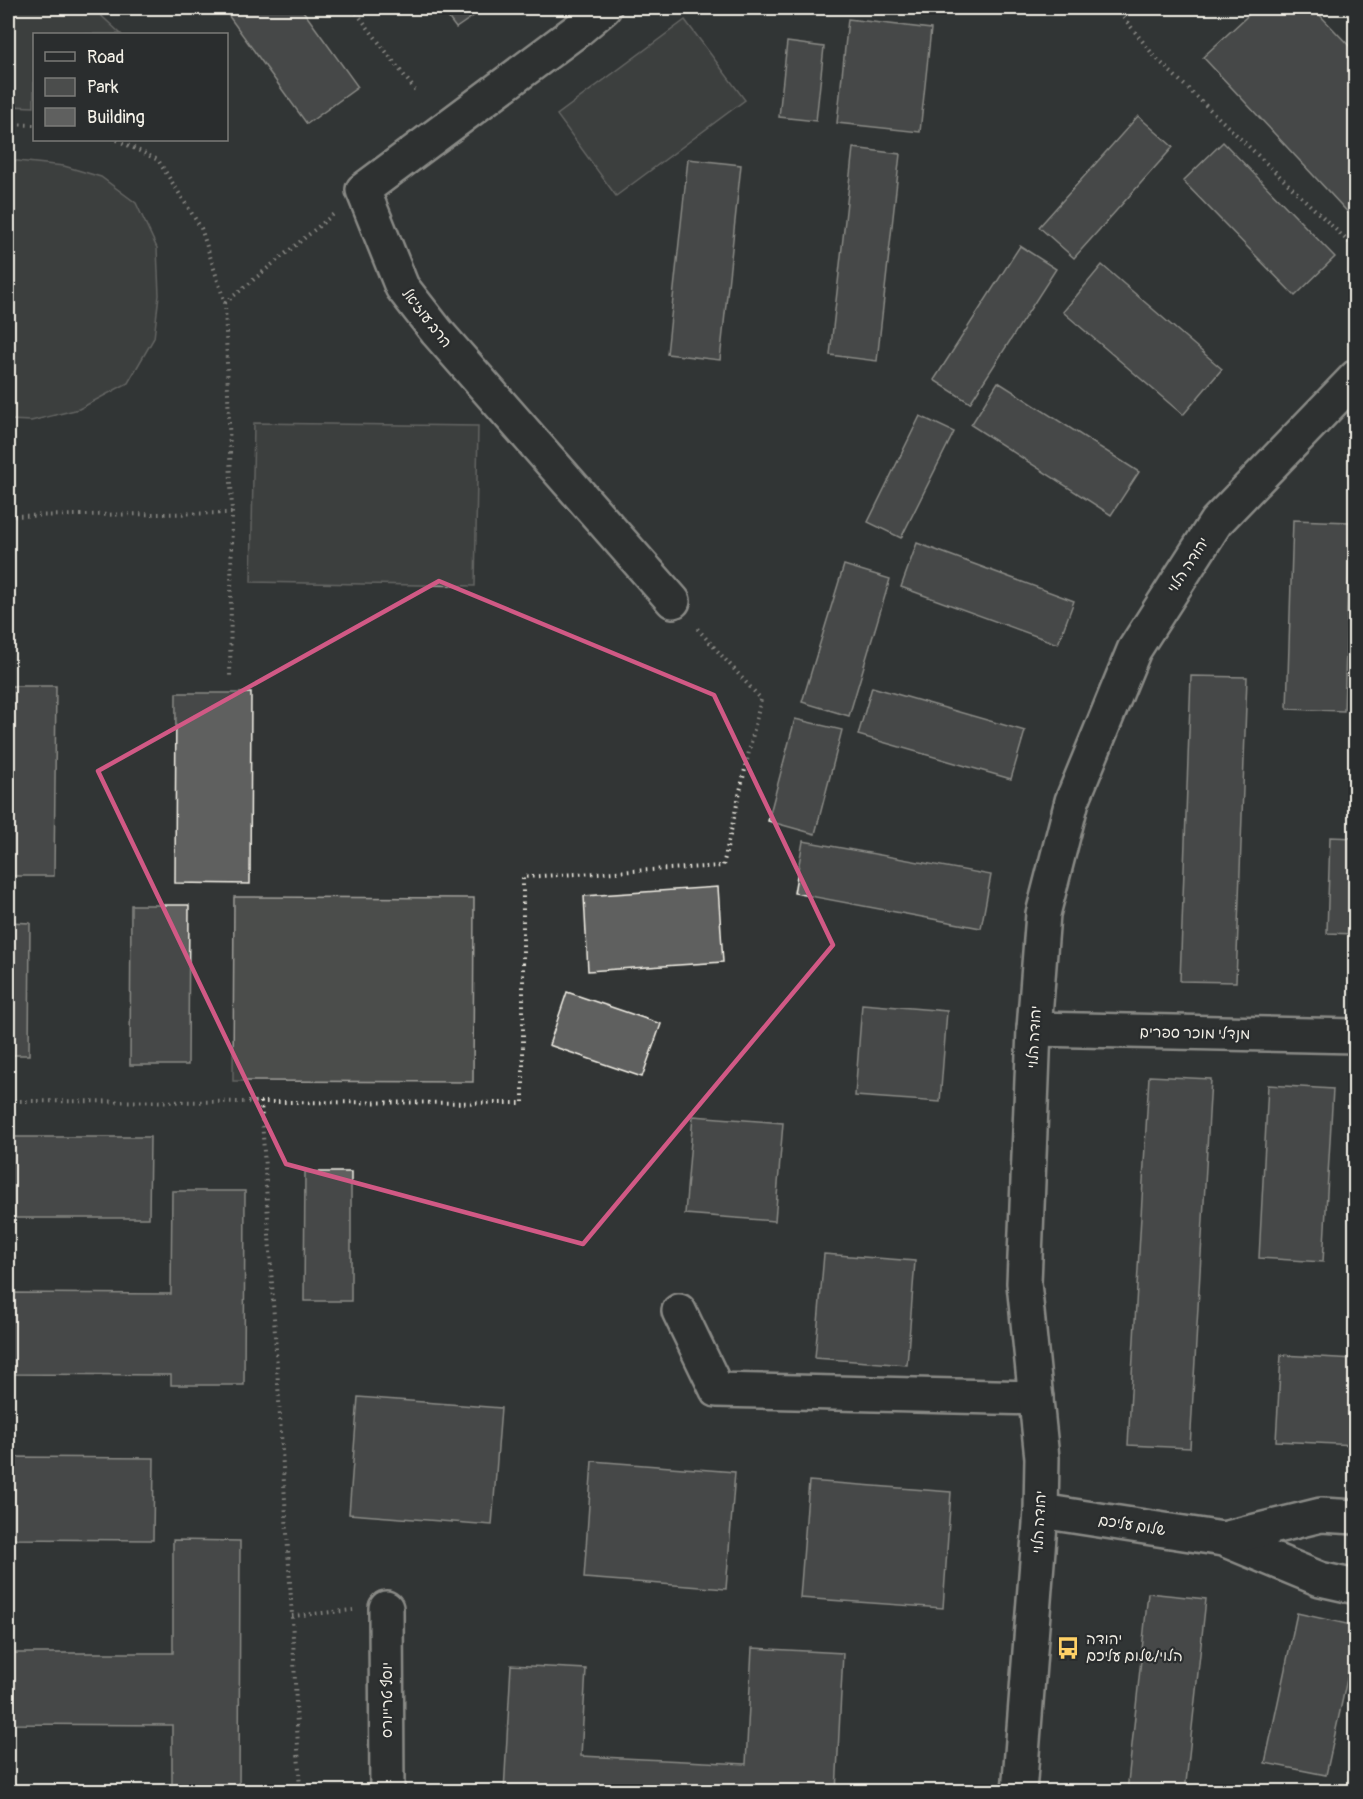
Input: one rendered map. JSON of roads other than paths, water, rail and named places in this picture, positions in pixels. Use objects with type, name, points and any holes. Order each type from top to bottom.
[{"type":"street","name":"הרב עוזיאל","points":[[604,8],[363,190],[402,287],[437,332],[673,601]]},
{"type":"street","name":"יהודה הלוי","points":[[1019,1791],[1041,1511],[1042,1458],[1024,1283],[1034,1029],[1043,914],[1072,801],[1134,650],[1216,522],[1356,377]]},
{"type":"street","name":"מנדלי מוכר ספרים","points":[[1034,1029],[1356,1036]]},
{"type":"street","points":[[679,1311],[717,1390],[1036,1398]]},
{"type":"street","name":"שלום עליכם","points":[[1041,1511],[1223,1539],[1320,1579],[1356,1587]]},
{"type":"street","name":"שלום עליכם","points":[[1223,1539],[1321,1515],[1356,1516]]},
{"type":"street","name":"יוסף טרייורס","points":[[386,1608],[387,1791]]},
{"type":"place","name":"יהודה הלוי/שלום עליכם","points":[[1068,1648]]}]
